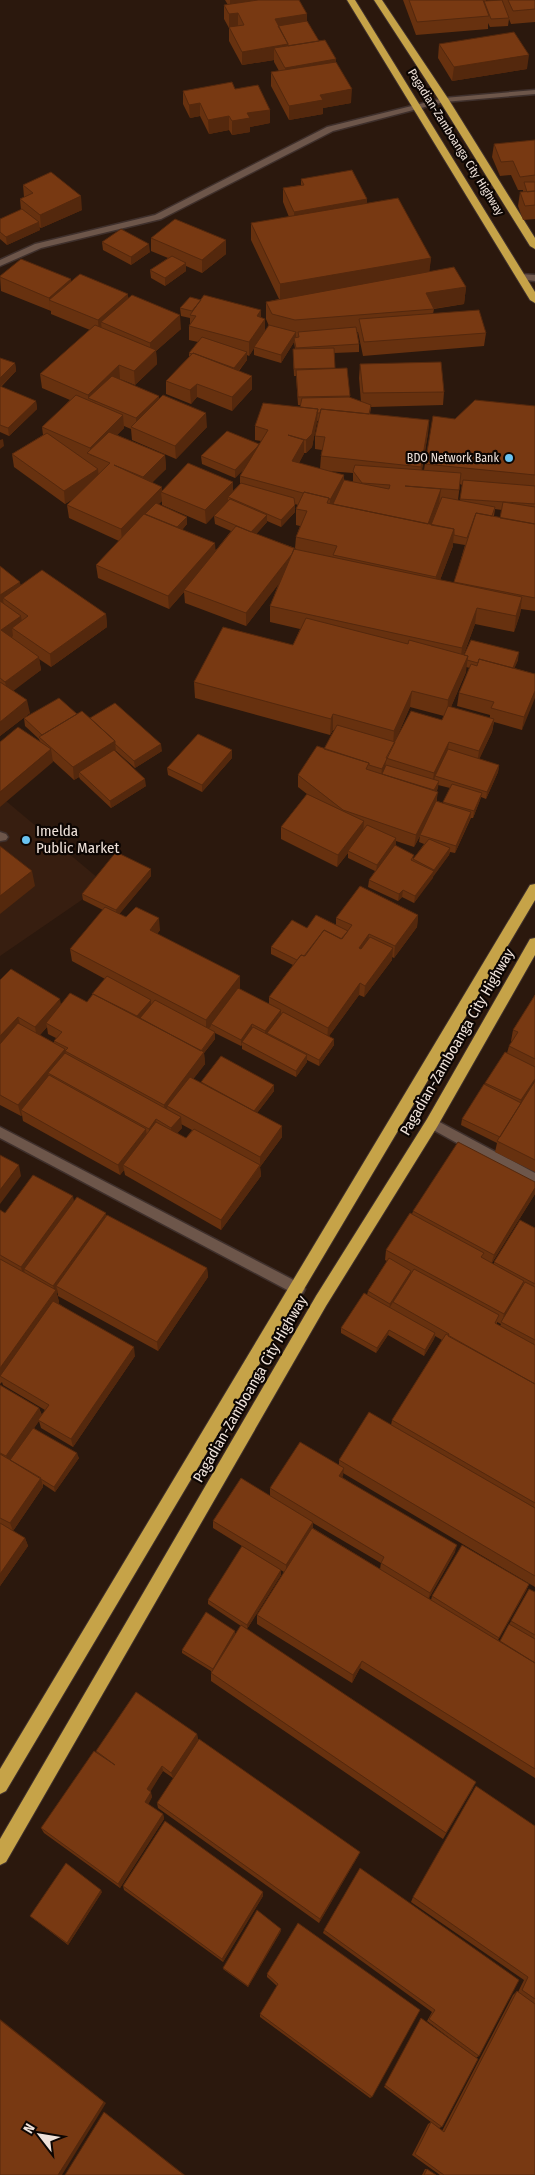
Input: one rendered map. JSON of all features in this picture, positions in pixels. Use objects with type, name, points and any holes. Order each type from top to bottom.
[{"type":"highway","name":"Pagadian-Zamboanga City Highway","points":[[351,0],[535,300]]},
{"type":"highway","name":"Pagadian-Zamboanga City Highway","points":[[378,0],[444,100],[535,246]]},
{"type":"highway","name":"Pagadian-Zamboanga City Highway","points":[[0,1784],[298,1289],[535,889]]},
{"type":"highway","name":"Pagadian-Zamboanga City Highway","points":[[0,1856],[321,1301],[432,1123],[535,943]]},
{"type":"street","points":[[0,263],[38,246],[158,217],[330,130],[444,100],[535,92]]},
{"type":"street","points":[[521,277],[535,278]]},
{"type":"street","points":[[432,1123],[535,1180]]},
{"type":"street","points":[[0,1132],[298,1289]]},
{"type":"shaded area","name":"Imelda Public Market","points":[[0,796],[105,884],[0,956]]},
{"type":"building","points":[[258,0],[299,0],[307,14],[275,19],[288,44],[242,52],[229,27],[244,25],[238,13],[229,14],[224,5]]},
{"type":"building","points":[[409,0],[483,0],[489,16],[417,22]]},
{"type":"building","points":[[502,0],[509,18],[491,19],[484,1]]},
{"type":"building","points":[[508,0],[535,0],[535,9],[513,11]]},
{"type":"building","points":[[307,21],[319,41],[288,46],[278,26]]},
{"type":"building","points":[[514,32],[529,55],[454,67],[439,44]]},
{"type":"building","points":[[325,40],[336,59],[285,68],[274,48]]},
{"type":"building","points":[[336,62],[352,89],[320,95],[323,100],[289,106],[271,72]]},
{"type":"building","points":[[232,82],[235,89],[258,85],[270,110],[247,113],[250,118],[232,121],[229,116],[208,120],[200,103],[189,105],[183,91]]},
{"type":"building","points":[[535,140],[535,175],[520,177],[513,161],[501,162],[494,144]]},
{"type":"building","points":[[352,170],[367,199],[294,212],[283,188],[304,185],[301,179]]},
{"type":"building","points":[[51,172],[81,196],[40,215],[20,199],[33,193],[23,185]]},
{"type":"building","points":[[524,182],[535,182],[535,191],[527,192]]},
{"type":"building","points":[[535,191],[535,205],[525,206],[520,192]]},
{"type":"building","points":[[398,198],[431,258],[280,284],[251,223]]},
{"type":"building","points":[[22,209],[39,222],[6,237],[0,232],[0,219]]},
{"type":"building","points":[[175,219],[226,240],[202,260],[151,238]]},
{"type":"building","points":[[121,229],[149,244],[131,257],[102,242]]},
{"type":"building","points":[[172,256],[186,263],[165,278],[150,270]]},
{"type":"building","points":[[21,259],[71,279],[49,298],[0,277]]},
{"type":"building","points":[[454,267],[466,287],[426,293],[434,309],[295,320],[272,314],[266,302]]},
{"type":"building","points":[[80,274],[128,294],[98,320],[49,300]]},
{"type":"building","points":[[132,295],[180,315],[150,343],[101,322]]},
{"type":"building","points":[[204,295],[261,310],[257,316],[265,319],[249,342],[189,326],[196,316],[190,315]]},
{"type":"building","points":[[190,297],[201,300],[192,311],[180,308]]},
{"type":"building","points":[[479,310],[486,333],[364,342],[359,319]]},
{"type":"building","points":[[95,325],[156,350],[134,371],[119,365],[88,395],[40,374]]},
{"type":"building","points":[[269,325],[296,332],[281,355],[254,347]]},
{"type":"building","points":[[356,327],[359,344],[296,348],[294,338],[299,337],[298,332]]},
{"type":"building","points":[[202,337],[247,352],[234,368],[189,353]]},
{"type":"building","points":[[334,348],[335,368],[294,369],[293,349]]},
{"type":"building","points":[[193,353],[252,376],[232,397],[197,384],[190,390],[166,381]]},
{"type":"building","points":[[0,358],[15,363],[0,378]]},
{"type":"building","points":[[441,362],[444,392],[363,393],[360,364]]},
{"type":"building","points":[[347,368],[350,396],[298,397],[296,370]]},
{"type":"building","points":[[112,376],[159,396],[136,418],[88,398]]},
{"type":"building","points":[[0,386],[36,401],[8,428],[0,425]]},
{"type":"building","points":[[76,395],[123,415],[90,448],[42,427]]},
{"type":"building","points":[[163,395],[206,413],[175,446],[131,427]]},
{"type":"building","points":[[349,397],[371,405],[369,414],[321,409],[320,413],[317,413],[318,409],[300,407],[302,398]]},
{"type":"building","points":[[475,400],[535,406],[535,475],[425,464],[433,416],[455,419]]},
{"type":"building","points":[[263,403],[318,409],[312,434],[306,440],[288,435],[304,440],[292,461],[344,475],[330,500],[329,498],[240,476],[268,430],[255,426]]},
{"type":"building","points":[[321,409],[429,420],[421,467],[321,456],[325,437],[315,436]]},
{"type":"building","points":[[227,431],[259,444],[235,470],[201,456]]},
{"type":"building","points":[[109,432],[165,455],[143,477],[114,465],[162,487],[121,529],[67,505],[110,463],[87,453]]},
{"type":"building","points":[[47,433],[98,469],[64,491],[12,454]]},
{"type":"building","points":[[188,463],[233,482],[205,510],[161,492]]},
{"type":"building","points":[[355,465],[461,473],[459,490],[405,486],[441,489],[428,524],[333,504],[344,480],[389,489],[390,485],[362,483],[353,471]]},
{"type":"building","points":[[463,480],[535,486],[535,504],[460,499]]},
{"type":"building","points":[[241,483],[294,498],[295,505],[281,520],[228,497]]},
{"type":"building","points":[[304,492],[329,498],[327,503],[454,529],[436,577],[333,555],[337,546],[296,537],[307,511],[296,509]]},
{"type":"building","points":[[442,497],[495,507],[492,516],[476,513],[467,538],[454,535],[454,529],[431,525]]},
{"type":"building","points":[[230,499],[267,515],[251,532],[214,516]]},
{"type":"building","points":[[503,502],[535,507],[535,524],[500,518]]},
{"type":"building","points":[[156,503],[187,517],[177,527],[145,514]]},
{"type":"building","points":[[476,513],[535,524],[535,598],[454,582]]},
{"type":"building","points":[[144,514],[215,543],[168,596],[96,565]]},
{"type":"building","points":[[236,526],[296,549],[294,549],[246,613],[184,590]]},
{"type":"building","points":[[294,549],[522,597],[516,616],[477,608],[462,648],[270,606]]},
{"type":"building","points":[[0,566],[20,582],[0,595]]},
{"type":"building","points":[[42,570],[106,614],[50,654],[12,628],[28,616],[3,598]]},
{"type":"building","points":[[0,601],[21,616],[1,630],[39,657],[5,682],[0,678]]},
{"type":"building","points":[[306,618],[408,644],[409,640],[468,656],[448,700],[412,691],[394,731],[333,714],[331,719],[194,682],[223,627],[293,645]]},
{"type":"building","points":[[471,640],[519,652],[513,668],[479,659],[478,663],[467,660],[468,656],[464,655]]},
{"type":"building","points":[[479,659],[535,674],[535,691],[524,717],[491,708],[494,702],[459,693],[471,664],[477,666]]},
{"type":"building","points":[[0,682],[27,700],[0,722]]},
{"type":"building","points":[[59,698],[77,714],[42,735],[24,718]]},
{"type":"building","points":[[115,703],[161,744],[134,761],[90,718]]},
{"type":"building","points":[[448,706],[494,719],[479,751],[449,742],[434,773],[386,758],[411,711],[442,720]]},
{"type":"building","points":[[82,711],[115,741],[73,767],[39,737]]},
{"type":"building","points":[[337,725],[395,742],[382,769],[324,749]]},
{"type":"building","points":[[18,727],[51,749],[0,792],[0,742]]},
{"type":"building","points":[[198,734],[232,750],[202,785],[167,768]]},
{"type":"building","points":[[317,746],[369,763],[366,769],[438,792],[416,835],[343,810],[298,775]]},
{"type":"building","points":[[448,749],[499,765],[487,792],[435,776]]},
{"type":"building","points":[[114,750],[145,779],[110,801],[79,772]]},
{"type":"building","points":[[386,765],[439,781],[434,790],[382,774]]},
{"type":"building","points":[[452,784],[482,793],[474,811],[443,802]]},
{"type":"building","points":[[307,794],[364,821],[338,855],[281,827]]},
{"type":"building","points":[[436,801],[471,812],[456,846],[420,835]]},
{"type":"building","points":[[367,825],[396,838],[377,865],[348,851]]},
{"type":"building","points":[[429,839],[450,848],[434,870],[413,859]]},
{"type":"building","points":[[395,845],[414,855],[411,860],[434,871],[415,896],[403,890],[399,894],[369,880]]},
{"type":"building","points":[[0,846],[32,871],[0,896]]},
{"type":"building","points":[[116,852],[151,869],[116,910],[82,894]]},
{"type":"building","points":[[360,886],[418,915],[395,946],[369,934],[359,948],[361,949],[370,937],[393,948],[365,986],[360,983],[328,1028],[269,997],[301,955],[304,956],[324,930],[342,939],[352,925],[336,918]]},
{"type":"building","points":[[105,907],[126,917],[136,907],[159,918],[150,930],[240,976],[206,1020],[70,949]]},
{"type":"building","points":[[316,915],[348,931],[341,939],[324,930],[305,956],[301,955],[297,960],[271,947],[292,920],[307,928]]},
{"type":"building","points":[[11,969],[60,999],[35,1027],[18,1017],[0,1036],[0,980]]},
{"type":"building","points":[[107,976],[151,1000],[137,1016],[92,994]]},
{"type":"building","points":[[238,988],[281,1010],[265,1031],[252,1024],[241,1040],[211,1024]]},
{"type":"building","points":[[70,993],[87,1002],[93,994],[204,1052],[164,1105],[65,1051],[68,1048],[54,1041],[62,1032],[46,1023]]},
{"type":"building","points":[[535,995],[535,1059],[509,1046],[518,1032],[513,1030]]},
{"type":"building","points":[[155,1000],[215,1032],[201,1051],[140,1018]]},
{"type":"building","points":[[283,1012],[334,1039],[319,1060],[267,1033]]},
{"type":"building","points":[[18,1023],[65,1049],[18,1105],[0,1095],[0,1044]]},
{"type":"building","points":[[253,1027],[307,1055],[296,1071],[242,1042]]},
{"type":"building","points":[[505,1052],[535,1067],[535,1079],[521,1100],[485,1083]]},
{"type":"building","points":[[65,1053],[181,1117],[171,1128],[156,1119],[149,1129],[48,1073]]},
{"type":"building","points":[[221,1056],[274,1085],[254,1111],[201,1082]]},
{"type":"building","points":[[49,1075],[146,1129],[118,1165],[21,1110]]},
{"type":"building","points":[[190,1077],[282,1126],[260,1157],[167,1106]]},
{"type":"building","points":[[535,1081],[535,1160],[497,1141]]},
{"type":"building","points":[[484,1084],[521,1103],[500,1137],[462,1119]]},
{"type":"building","points":[[156,1122],[186,1138],[194,1129],[260,1165],[221,1220],[123,1165]]},
{"type":"building","points":[[458,1142],[535,1182],[535,1188],[494,1255],[413,1211]]},
{"type":"building","points":[[0,1155],[19,1165],[0,1190]]},
{"type":"building","points":[[33,1175],[73,1196],[21,1267],[0,1255],[0,1210],[5,1213]]},
{"type":"building","points":[[77,1197],[106,1213],[53,1286],[24,1269]]},
{"type":"building","points":[[410,1213],[484,1253],[481,1257],[524,1281],[504,1314],[386,1250]]},
{"type":"building","points":[[107,1215],[207,1268],[157,1342],[56,1286]]},
{"type":"building","points":[[520,1220],[535,1228],[535,1284],[494,1262]]},
{"type":"building","points":[[389,1258],[411,1271],[390,1304],[368,1291]]},
{"type":"building","points":[[0,1259],[56,1290],[0,1368]]},
{"type":"building","points":[[414,1269],[499,1315],[495,1323],[535,1345],[535,1384],[448,1336],[449,1334],[393,1302]]},
{"type":"building","points":[[525,1282],[535,1287],[535,1340],[501,1322]]},
{"type":"building","points":[[364,1293],[435,1333],[425,1350],[389,1330],[377,1348],[341,1328]]},
{"type":"building","points":[[53,1301],[134,1347],[71,1439],[38,1420],[49,1405],[0,1376]]},
{"type":"building","points":[[446,1334],[535,1384],[535,1503],[392,1420]]},
{"type":"building","points":[[0,1385],[39,1408],[6,1456],[0,1453]]},
{"type":"building","points":[[369,1412],[535,1508],[535,1576],[339,1460]]},
{"type":"building","points":[[33,1428],[77,1453],[54,1487],[10,1460]]},
{"type":"building","points":[[300,1442],[344,1468],[339,1476],[457,1545],[430,1593],[381,1563],[384,1557],[270,1488]]},
{"type":"building","points":[[0,1454],[41,1478],[10,1523],[0,1518]]},
{"type":"building","points":[[241,1478],[313,1522],[286,1565],[213,1521]]},
{"type":"building","points":[[0,1523],[25,1538],[0,1574]]},
{"type":"building","points":[[312,1528],[535,1663],[535,1769],[362,1661],[353,1675],[257,1615]]},
{"type":"building","points":[[462,1545],[529,1584],[499,1638],[432,1596]]},
{"type":"building","points":[[242,1546],[281,1570],[247,1625],[208,1600]]},
{"type":"building","points":[[529,1589],[535,1592],[535,1635],[511,1621]]},
{"type":"building","points":[[206,1612],[235,1631],[213,1669],[182,1650]]},
{"type":"building","points":[[509,1624],[535,1639],[535,1663],[500,1641]]},
{"type":"building","points":[[241,1625],[476,1782],[446,1833],[211,1673]]},
{"type":"building","points":[[136,1692],[197,1734],[171,1773],[162,1766],[147,1789],[151,1792],[145,1802],[163,1814],[118,1884],[41,1828],[94,1751],[115,1765],[96,1751]]},
{"type":"building","points":[[199,1739],[360,1852],[320,1919],[157,1803]]},
{"type":"building","points":[[476,1786],[535,1826],[535,1999],[522,1990],[528,1977],[413,1897]]},
{"type":"building","points":[[165,1821],[263,1892],[222,1959],[123,1886]]},
{"type":"building","points":[[66,1863],[101,1890],[67,1943],[30,1916]]},
{"type":"building","points":[[360,1868],[519,1980],[479,2056],[429,2019],[435,2010],[324,1930]]},
{"type":"building","points":[[257,1910],[281,1929],[248,1986],[223,1968]]},
{"type":"building","points":[[298,1923],[420,2010],[372,2097],[260,2014],[278,1984],[267,1974]]},
{"type":"building","points":[[517,1991],[535,2004],[535,2175],[444,2175],[415,2154],[431,2122],[444,2132]]},
{"type":"building","points":[[421,2018],[478,2059],[442,2127],[385,2085]]},
{"type":"building","points":[[0,2020],[104,2102],[58,2175],[0,2175]]},
{"type":"building","points":[[104,2112],[184,2175],[65,2175]]},
{"type":"building","points":[[427,2169],[436,2175],[424,2175]]},
{"type":"place","name":"BDO Network Bank","points":[[509,458]]},
{"type":"place","name":"Imelda Public Market","points":[[26,840]]}]
